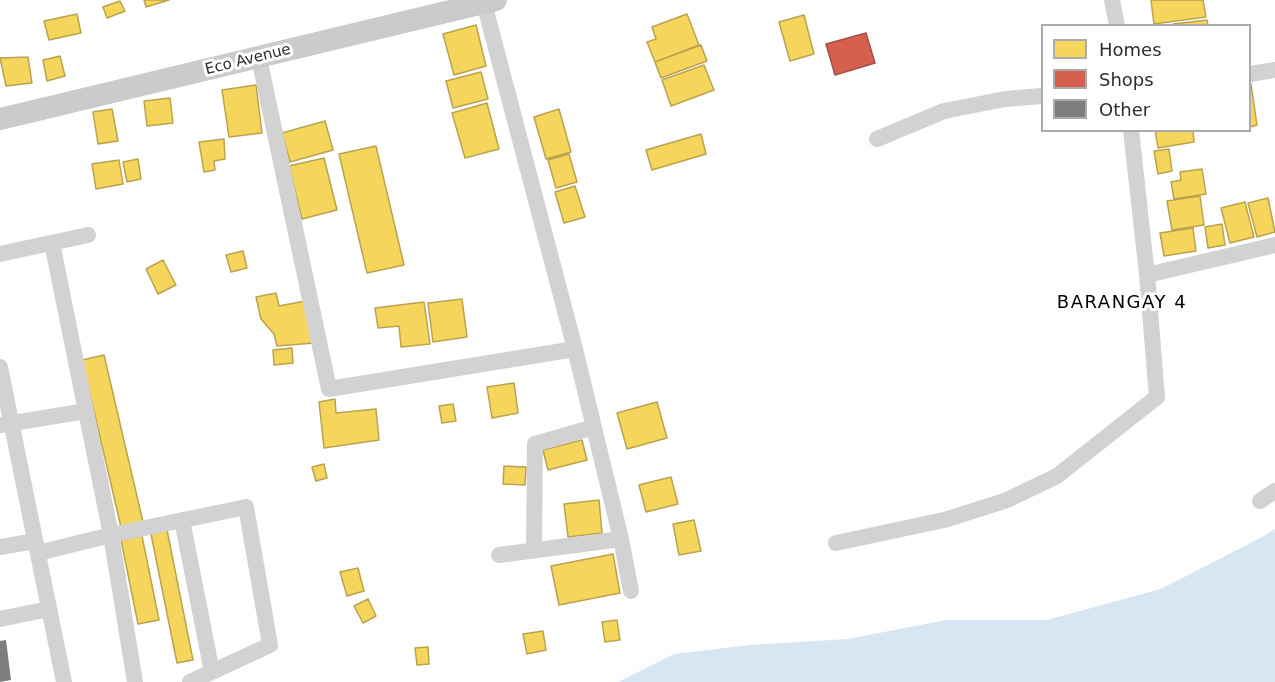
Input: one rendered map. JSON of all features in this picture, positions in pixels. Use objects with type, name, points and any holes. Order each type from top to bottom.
[{"type":"main road","name":"Eco Avenue","points":[[0,119],[490,2]]},
{"type":"street","points":[[1112,0],[1117,24]]},
{"type":"street","points":[[490,2],[632,591]]},
{"type":"street","points":[[259,58],[329,389],[575,349]]},
{"type":"street","points":[[1251,74],[1275,70]]},
{"type":"street","points":[[877,139],[944,111],[1005,99],[1041,96]]},
{"type":"street","points":[[836,543],[944,520],[1007,500],[1057,476],[1157,397],[1131,132]]},
{"type":"street","points":[[0,254],[87,235]]},
{"type":"street","points":[[52,243],[111,535],[135,682]]},
{"type":"street","points":[[1147,276],[1275,244]]},
{"type":"street","points":[[0,367],[6,424],[37,547],[64,682]]},
{"type":"street","points":[[6,424],[86,411]]},
{"type":"street","points":[[534,549],[535,444],[594,426]]},
{"type":"street","points":[[1260,501],[1275,491]]},
{"type":"street","points":[[0,547],[37,547],[111,535],[246,507],[270,645],[190,682]]},
{"type":"street","points":[[182,520],[212,672]]},
{"type":"street","points":[[498,555],[621,538]]},
{"type":"street","points":[[0,619],[49,609]]},
{"type":"water","points":[[1275,529],[1275,682],[618,682],[674,654],[750,645],[848,639],[946,620],[1047,620],[1161,589]]},
{"type":"building: Homes","points":[[144,0],[169,0],[146,7]]},
{"type":"building: Homes","points":[[1151,0],[1203,0],[1206,17],[1154,24]]},
{"type":"building: Homes","points":[[120,1],[125,11],[107,18],[103,7]]},
{"type":"building: Homes","points":[[77,14],[81,33],[49,40],[44,21]]},
{"type":"building: Homes","points":[[687,14],[699,45],[655,62],[647,42],[656,39],[652,27]]},
{"type":"building: Homes","points":[[804,15],[814,54],[790,61],[779,22]]},
{"type":"building: Homes","points":[[1207,20],[1208,24],[1173,24]]},
{"type":"building: Homes","points":[[476,25],[486,66],[454,75],[443,34]]},
{"type":"building: Homes","points":[[701,45],[707,61],[661,78],[655,62]]},
{"type":"building: Homes","points":[[60,56],[65,76],[47,81],[43,60]]},
{"type":"building: Homes","points":[[28,57],[32,83],[6,86],[0,58]]},
{"type":"building: Homes","points":[[704,65],[714,90],[671,106],[662,80]]},
{"type":"building: Homes","points":[[481,72],[488,99],[453,108],[446,81]]},
{"type":"building: Homes","points":[[1251,84],[1257,125],[1251,127]]},
{"type":"building: Homes","points":[[256,85],[262,133],[229,137],[222,90]]},
{"type":"building: Homes","points":[[170,98],[173,123],[147,126],[144,101]]},
{"type":"building: Homes","points":[[487,103],[499,149],[465,158],[452,113]]},
{"type":"building: Homes","points":[[112,109],[118,141],[98,144],[93,112]]},
{"type":"building: Homes","points":[[559,109],[571,152],[546,159],[534,117]]},
{"type":"building: Homes","points":[[325,121],[333,150],[290,162],[282,133]]},
{"type":"building: Homes","points":[[1155,132],[1193,132],[1194,142],[1158,148]]},
{"type":"building: Homes","points":[[701,134],[706,154],[652,170],[646,150]]},
{"type":"building: Homes","points":[[224,139],[225,159],[214,161],[215,170],[204,172],[199,142]]},
{"type":"building: Homes","points":[[376,146],[404,265],[367,273],[339,154]]},
{"type":"building: Homes","points":[[1169,149],[1172,171],[1158,174],[1154,151]]},
{"type":"building: Homes","points":[[569,154],[577,182],[556,188],[548,160]]},
{"type":"building: Homes","points":[[324,158],[337,210],[302,219],[289,166]]},
{"type":"building: Homes","points":[[138,159],[141,179],[127,182],[123,162]]},
{"type":"building: Homes","points":[[119,160],[123,184],[96,189],[92,164]]},
{"type":"building: Homes","points":[[1202,169],[1206,194],[1174,199],[1171,182],[1181,180],[1180,172]]},
{"type":"building: Homes","points":[[575,186],[585,217],[564,223],[555,192]]},
{"type":"building: Homes","points":[[1200,196],[1204,225],[1172,230],[1167,201]]},
{"type":"building: Homes","points":[[1268,198],[1275,232],[1257,237],[1248,203]]},
{"type":"building: Homes","points":[[1245,202],[1254,237],[1230,243],[1221,208]]},
{"type":"building: Homes","points":[[1222,224],[1225,245],[1208,248],[1205,227]]},
{"type":"building: Homes","points":[[1193,228],[1196,251],[1164,256],[1160,233]]},
{"type":"building: Homes","points":[[243,251],[247,268],[231,272],[226,255]]},
{"type":"building: Homes","points":[[163,260],[176,285],[158,294],[146,269]]},
{"type":"building: Homes","points":[[276,293],[279,306],[305,301],[314,343],[277,346],[274,334],[261,319],[256,297]]},
{"type":"building: Homes","points":[[462,299],[467,337],[433,342],[428,303]]},
{"type":"building: Homes","points":[[424,302],[430,344],[401,347],[399,326],[378,328],[375,308]]},
{"type":"building: Homes","points":[[292,348],[293,363],[274,365],[273,350]]},
{"type":"building: Homes","points":[[104,355],[143,522],[121,527],[82,360]]},
{"type":"building: Homes","points":[[514,383],[518,413],[492,418],[487,387]]},
{"type":"building: Homes","points":[[335,399],[336,413],[376,409],[379,440],[324,448],[319,402]]},
{"type":"building: Homes","points":[[657,402],[667,438],[627,449],[617,413]]},
{"type":"building: Homes","points":[[453,404],[456,421],[442,423],[439,406]]},
{"type":"building: Homes","points":[[582,440],[587,460],[548,470],[543,450]]},
{"type":"building: Homes","points":[[324,464],[327,478],[316,481],[312,467]]},
{"type":"building: Homes","points":[[504,466],[526,467],[525,485],[503,484]]},
{"type":"building: Homes","points":[[671,477],[678,504],[646,512],[639,485]]},
{"type":"building: Homes","points":[[599,500],[602,533],[568,537],[564,504]]},
{"type":"building: Homes","points":[[694,520],[701,551],[679,555],[673,524]]},
{"type":"building: Homes","points":[[167,530],[193,660],[177,663],[151,534]]},
{"type":"building: Homes","points":[[142,536],[159,620],[138,624],[121,540]]},
{"type":"building: Homes","points":[[613,554],[620,593],[559,605],[551,566]]},
{"type":"building: Homes","points":[[358,568],[364,591],[347,596],[340,572]]},
{"type":"building: Homes","points":[[368,599],[376,616],[363,623],[354,606]]},
{"type":"building: Homes","points":[[617,620],[620,640],[605,642],[602,622]]},
{"type":"building: Homes","points":[[543,631],[546,650],[527,654],[523,634]]},
{"type":"building: Homes","points":[[428,647],[429,664],[417,665],[415,648]]},
{"type":"building: Shops","points":[[866,33],[875,63],[835,75],[826,44]]},
{"type":"building: Other","points":[[6,640],[11,680],[0,682],[0,641]]},
{"type":"district","name":"BARANGAY 4","points":[[1122,303]]}]
